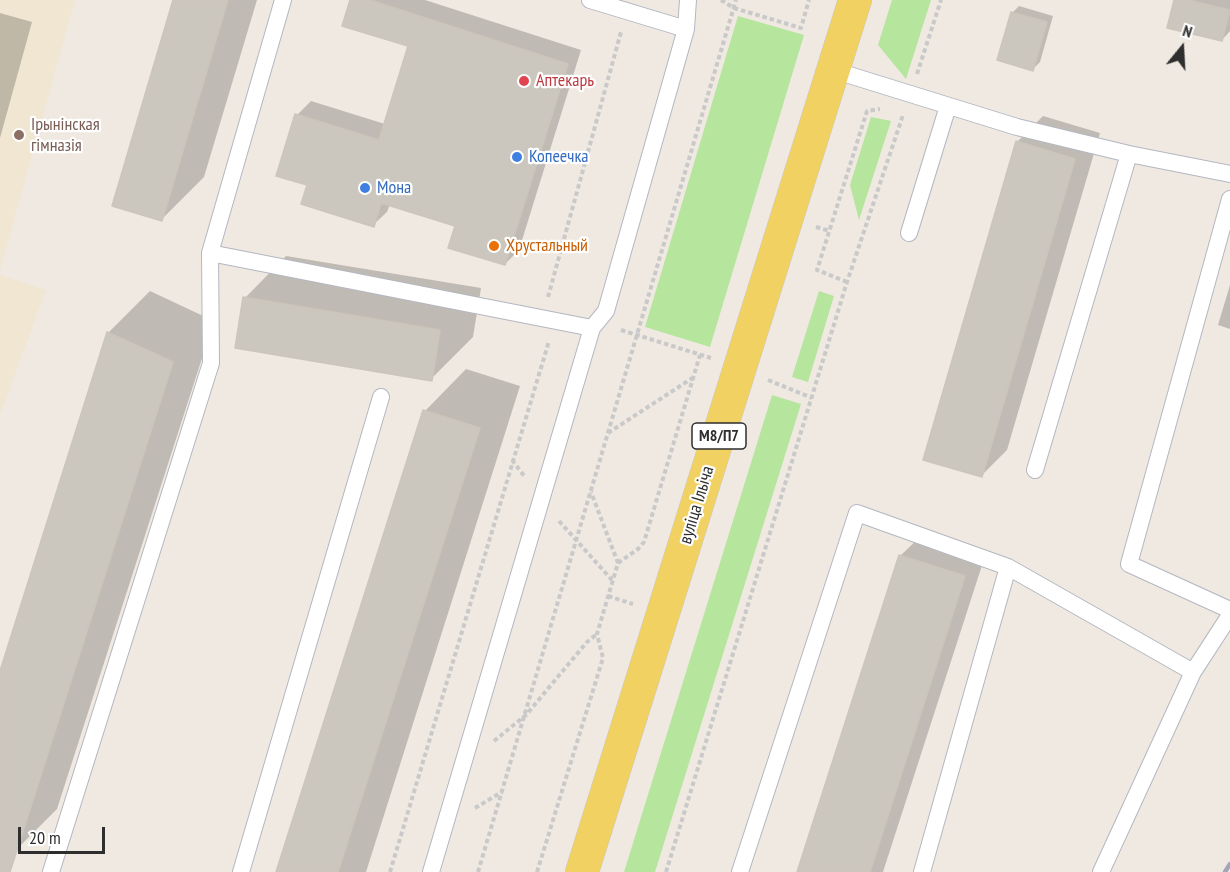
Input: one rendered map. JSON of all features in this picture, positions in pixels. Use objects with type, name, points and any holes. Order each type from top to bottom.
[{"type":"main road","name":"вуліца Ільіча","points":[[582,872],[855,0]]},
{"type":"lane","points":[[51,872],[211,363],[210,253],[283,0]]},
{"type":"lane","points":[[590,0],[686,29]]},
{"type":"lane","points":[[431,872],[592,328],[606,311],[686,29],[688,0]]},
{"type":"lane","points":[[833,70],[1017,127],[1130,154],[1230,174]]},
{"type":"lane","points":[[909,233],[948,106]]},
{"type":"lane","points":[[1035,470],[1130,154]]},
{"type":"lane","points":[[1230,199],[1129,564],[1230,610]]},
{"type":"lane","points":[[210,253],[592,328]]},
{"type":"lane","points":[[241,872],[381,397]]},
{"type":"lane","points":[[741,872],[857,513],[1008,567],[1193,672]]},
{"type":"lane","points":[[922,872],[1008,567]]},
{"type":"lane","points":[[1101,872],[1193,672],[1230,615]]},
{"type":"path","points":[[721,0],[734,8],[801,28],[809,0]]},
{"type":"path","points":[[478,872],[736,0]]},
{"type":"path","points":[[910,95],[941,0]]},
{"type":"path","points":[[390,872],[555,320],[548,297],[628,11]]},
{"type":"path","points":[[847,282],[817,270],[867,111],[886,108]]},
{"type":"path","points":[[666,872],[847,282],[903,114],[895,111]]},
{"type":"path","points":[[618,563],[644,542],[700,355]]},
{"type":"path","points":[[607,434],[694,377]]},
{"type":"path","points":[[537,872],[603,658],[597,634],[618,563],[590,491]]},
{"type":"path","points":[[490,745],[526,715],[587,642],[597,634]]},
{"type":"path","points":[[470,810],[503,791]]},
{"type":"shaded area","name":"Ірынінская гімназія","points":[[0,0],[75,0],[0,270]]},
{"type":"shaded area","points":[[0,275],[46,290],[0,415]]},
{"type":"green space","points":[[892,0],[931,0],[906,79],[878,45]]},
{"type":"green space","points":[[738,16],[804,35],[710,347],[645,327]]},
{"type":"green space","points":[[871,117],[891,121],[859,220],[850,185]]},
{"type":"green space","points":[[819,291],[834,296],[808,382],[792,377]]},
{"type":"green space","points":[[772,395],[801,404],[655,872],[624,872]]},
{"type":"building","points":[[173,0],[228,0],[162,221],[112,206]]},
{"type":"building","points":[[350,0],[370,0],[568,64],[505,265],[448,248],[455,226],[381,203],[374,227],[301,204],[307,185],[276,176],[295,114],[379,140],[408,46],[342,26]]},
{"type":"building","points":[[1174,0],[1188,0],[1230,10],[1222,41],[1167,28]]},
{"type":"building","points":[[1011,12],[1047,22],[1033,71],[997,60]]},
{"type":"building","points":[[1016,141],[1075,159],[982,477],[923,460]]},
{"type":"building","points":[[243,297],[440,330],[432,381],[235,348]]},
{"type":"building","points":[[107,332],[173,362],[10,872],[0,872],[0,671]]},
{"type":"building","points":[[423,410],[480,428],[338,872],[276,872]]},
{"type":"building","points":[[899,555],[965,576],[870,872],[797,872]]},
{"type":"railway","points":[[1225,872],[1230,864]]},
{"type":"place","name":"Аптекарь","points":[[524,81]]},
{"type":"place","name":"Ірынінская гімназія","points":[[19,135]]},
{"type":"place","name":"Копеечка","points":[[517,157]]},
{"type":"place","name":"Мона","points":[[365,188]]},
{"type":"place","name":"Хрустальный","points":[[494,246]]}]
